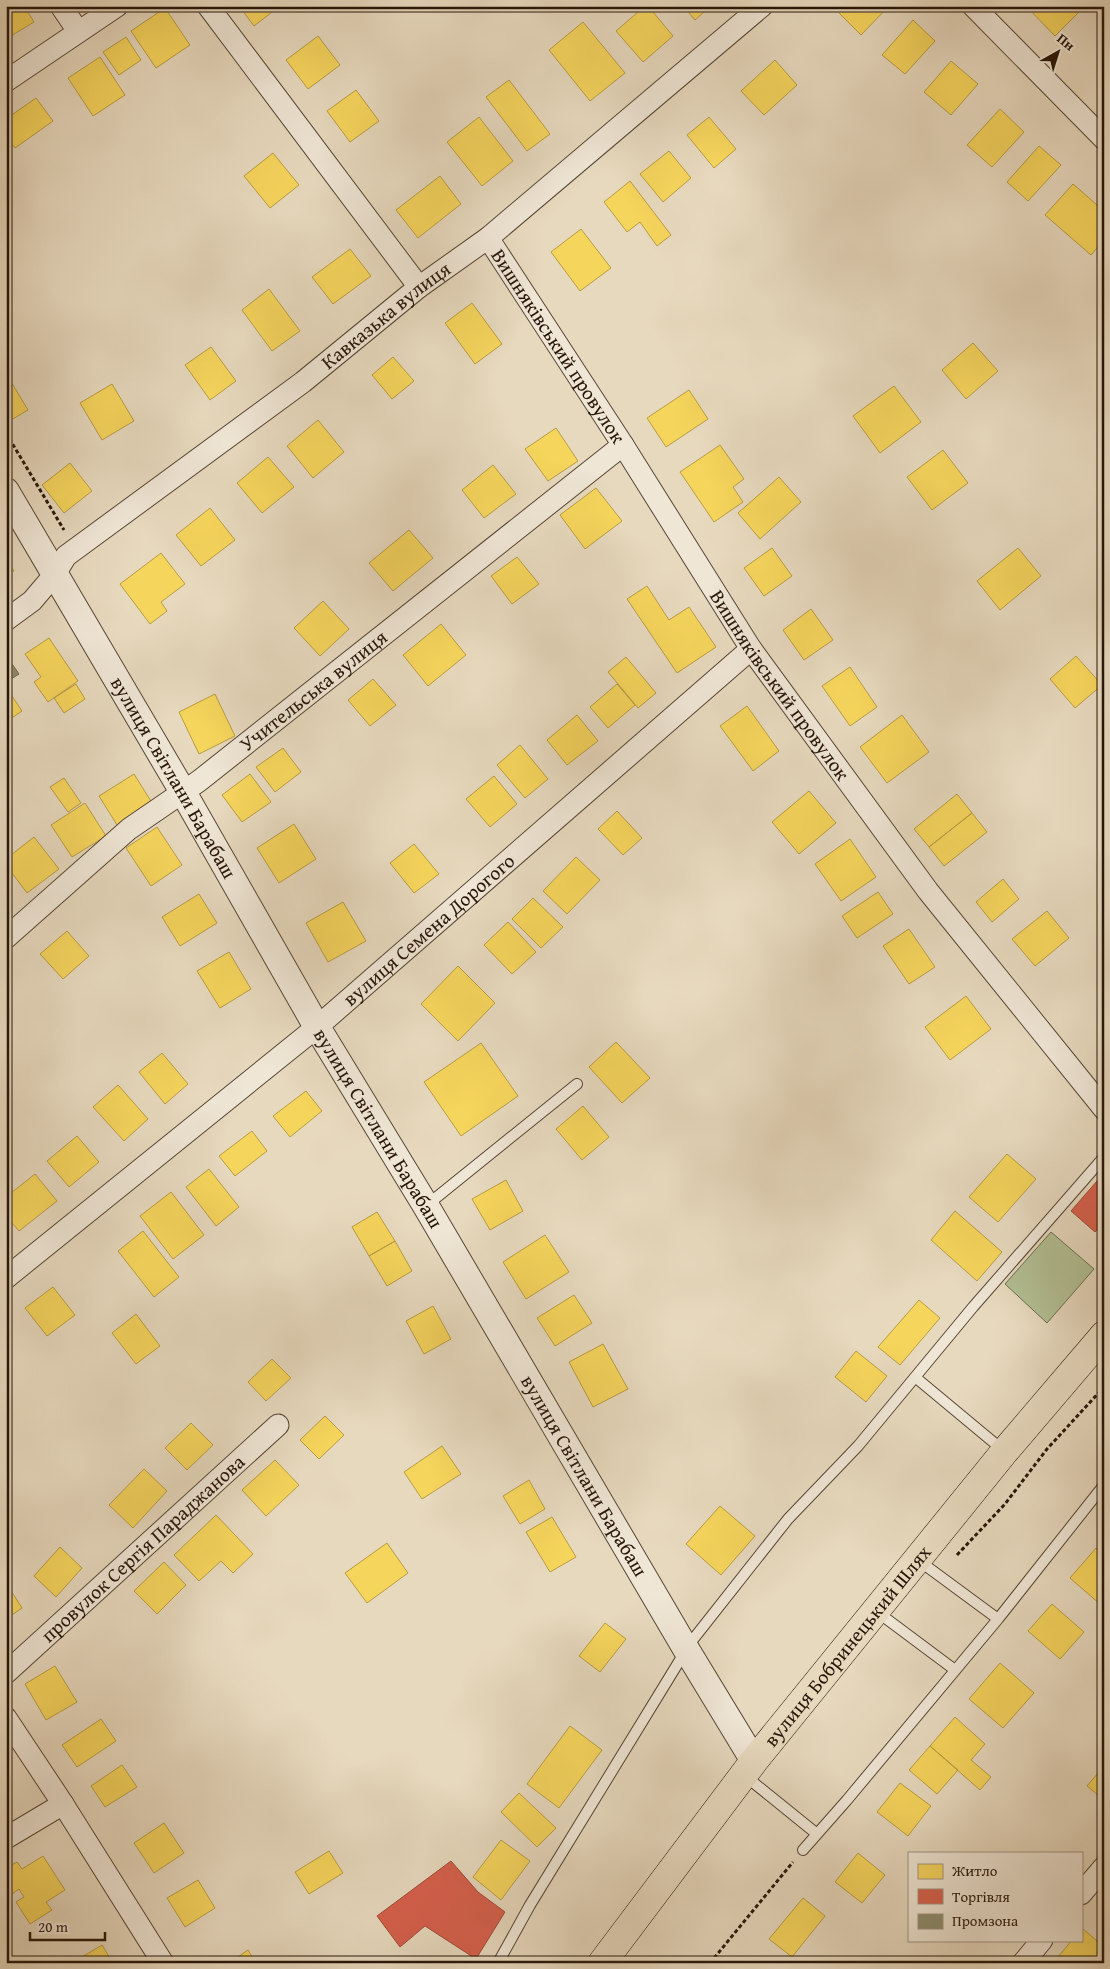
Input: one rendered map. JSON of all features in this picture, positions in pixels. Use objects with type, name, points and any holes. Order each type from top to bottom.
[{"type":"main road","name":"вулиця Бобринецький Шлях","points":[[602,1963],[749,1768],[875,1610],[926,1567],[1005,1451],[1104,1335]]},
{"type":"street","points":[[61,6],[78,31]]},
{"type":"street","points":[[6,81],[117,6]]},
{"type":"street","points":[[208,6],[419,287]]},
{"type":"street","name":"Кавказька вулиця","points":[[6,620],[32,601],[55,574],[66,556],[304,382],[419,287],[488,238],[762,6]]},
{"type":"street","points":[[973,6],[1104,139]]},
{"type":"street","name":"Вишняківський провулок","points":[[488,238],[623,445],[751,649],[928,892],[1104,1109]]},
{"type":"street","name":"Учительська вулиця","points":[[6,938],[129,829],[183,792],[623,445]]},
{"type":"street","name":"вулиця Світлани Барабаш","points":[[6,491],[183,792],[317,1027],[426,1206],[686,1649],[749,1768]]},
{"type":"street","name":"вулиця Семена Дорогого","points":[[6,1278],[317,1027],[751,649]]},
{"type":"street","name":"провулок Сергія Параджанова","points":[[6,1673],[278,1425]]},
{"type":"street","points":[[6,1718],[63,1804],[163,1963]]},
{"type":"street","points":[[6,1838],[63,1804]]},
{"type":"street","points":[[1082,1893],[1104,1867]]},
{"type":"street","points":[[1023,1963],[1040,1942]]},
{"type":"lane","points":[[426,1206],[577,1084]]},
{"type":"lane","points":[[498,1963],[530,1904],[686,1649],[788,1518],[858,1446],[973,1307],[1104,1157]]},
{"type":"lane","points":[[915,1377],[1005,1451]]},
{"type":"lane","points":[[803,1850],[998,1619],[1104,1485]]},
{"type":"lane","points":[[926,1567],[998,1619]]},
{"type":"lane","points":[[875,1610],[955,1670]]},
{"type":"lane","points":[[749,1768],[817,1834]]},
{"type":"path","points":[[6,433],[65,531]]},
{"type":"path","points":[[926,1567],[964,1549],[1005,1504],[1047,1449],[1104,1387]]},
{"type":"path","points":[[710,1963],[803,1850]]},
{"type":"green space","points":[[1051,1232],[1094,1269],[1047,1323],[1005,1284]]},
{"type":"building: Житло","points":[[6,6],[24,6],[34,22],[6,39]]},
{"type":"building: Житло","points":[[239,6],[280,6],[254,26]]},
{"type":"building: Житло","points":[[645,6],[648,6],[673,36],[643,62],[616,31]]},
{"type":"building: Житло","points":[[683,6],[711,6],[695,20]]},
{"type":"building: Житло","points":[[832,6],[889,6],[861,35]]},
{"type":"building: Житло","points":[[1026,6],[1079,6],[1082,9],[1055,36]]},
{"type":"building: Житло","points":[[165,8],[190,45],[156,68],[131,31]]},
{"type":"building: Житло","points":[[913,20],[935,41],[905,74],[882,55]]},
{"type":"building: Житло","points":[[583,22],[625,73],[590,101],[549,50]]},
{"type":"building: Житло","points":[[318,36],[340,65],[308,89],[286,60]]},
{"type":"building: Житло","points":[[126,37],[141,60],[119,75],[103,52]]},
{"type":"building: Житло","points":[[100,57],[125,95],[93,116],[68,78]]},
{"type":"building: Житло","points":[[775,60],[797,85],[764,115],[741,91]]},
{"type":"building: Житло","points":[[951,61],[978,84],[951,115],[924,92]]},
{"type":"building: Житло","points":[[509,80],[550,134],[527,151],[486,97]]},
{"type":"building: Житло","points":[[356,90],[379,121],[350,142],[327,111]]},
{"type":"building: Житло","points":[[36,98],[53,121],[15,148],[6,136],[6,119]]},
{"type":"building: Житло","points":[[1000,109],[1024,132],[992,167],[967,145]]},
{"type":"building: Житло","points":[[479,117],[513,161],[482,186],[447,142]]},
{"type":"building: Житло","points":[[709,117],[736,149],[714,168],[687,135]]},
{"type":"building: Житло","points":[[1039,146],[1061,165],[1028,201],[1007,182]]},
{"type":"building: Житло","points":[[669,151],[691,178],[663,202],[640,174]]},
{"type":"building: Житло","points":[[273,153],[299,185],[270,208],[244,176]]},
{"type":"building: Житло","points":[[440,176],[461,204],[418,238],[396,210]]},
{"type":"building: Житло","points":[[630,181],[671,235],[657,246],[640,222],[627,232],[604,202]]},
{"type":"building: Житло","points":[[1073,184],[1104,211],[1104,240],[1091,255],[1045,215]]},
{"type":"building: Житло","points":[[581,229],[611,268],[580,291],[551,252]]},
{"type":"building: Житло","points":[[350,249],[371,276],[333,304],[312,277]]},
{"type":"building: Житло","points":[[269,289],[300,331],[272,351],[242,310]]},
{"type":"building: Житло","points":[[472,303],[502,344],[475,364],[445,323]]},
{"type":"building: Житло","points":[[973,343],[998,371],[966,399],[942,370]]},
{"type":"building: Житло","points":[[211,347],[236,381],[210,400],[185,365]]},
{"type":"building: Житло","points":[[393,357],[414,381],[392,399],[372,375]]},
{"type":"building: Житло","points":[[10,380],[28,410],[6,423],[6,382]]},
{"type":"building: Житло","points":[[112,384],[134,421],[102,440],[80,403]]},
{"type":"building: Житло","points":[[894,386],[921,422],[880,453],[853,416]]},
{"type":"building: Житло","points":[[689,390],[708,419],[666,447],[647,418]]},
{"type":"building: Житло","points":[[318,420],[344,452],[313,478],[287,446]]},
{"type":"building: Житло","points":[[556,428],[578,461],[548,481],[525,449]]},
{"type":"building: Житло","points":[[720,445],[744,479],[733,487],[743,502],[714,522],[680,472]]},
{"type":"building: Житло","points":[[943,450],[968,483],[932,510],[907,477]]},
{"type":"building: Житло","points":[[268,457],[294,487],[262,513],[237,483]]},
{"type":"building: Житло","points":[[70,463],[92,491],[64,513],[42,485]]},
{"type":"building: Житло","points":[[493,465],[516,494],[484,518],[462,490]]},
{"type":"building: Житло","points":[[779,477],[801,502],[760,539],[738,513]]},
{"type":"building: Житло","points":[[596,488],[622,521],[585,549],[560,515]]},
{"type":"building: Житло","points":[[210,508],[235,540],[201,566],[176,535]]},
{"type":"building: Житло","points":[[409,530],[433,558],[393,591],[369,563]]},
{"type":"building: Житло","points":[[772,548],[792,576],[764,596],[744,568]]},
{"type":"building: Житло","points":[[1018,548],[1041,576],[1000,610],[977,581]]},
{"type":"building: Житло","points":[[161,553],[185,584],[161,602],[167,611],[150,624],[120,584]]},
{"type":"building: Житло","points":[[6,557],[14,571],[6,576]]},
{"type":"building: Житло","points":[[517,557],[539,584],[512,604],[491,576]]},
{"type":"building: Житло","points":[[647,586],[669,620],[689,607],[716,647],[677,673],[627,599]]},
{"type":"building: Житло","points":[[323,601],[349,629],[320,656],[294,628]]},
{"type":"building: Житло","points":[[811,609],[833,640],[804,660],[783,630]]},
{"type":"building: Житло","points":[[441,624],[466,655],[428,686],[403,655]]},
{"type":"building: Житло","points":[[49,638],[78,681],[48,702],[34,682],[41,677],[25,654]]},
{"type":"building: Житло","points":[[1076,656],[1102,685],[1075,708],[1050,679]]},
{"type":"building: Житло","points":[[626,657],[656,693],[638,708],[608,672]]},
{"type":"building: Житло","points":[[850,667],[877,707],[850,726],[822,686]]},
{"type":"building: Житло","points":[[373,679],[396,705],[370,726],[348,700]]},
{"type":"building: Житло","points":[[76,684],[85,699],[64,713],[54,698]]},
{"type":"building: Житло","points":[[617,684],[635,705],[608,728],[590,707]]},
{"type":"building: Житло","points":[[6,687],[22,711],[6,722]]},
{"type":"building: Житло","points":[[215,694],[235,736],[199,754],[179,712]]},
{"type":"building: Житло","points":[[747,706],[779,751],[753,771],[720,726]]},
{"type":"building: Житло","points":[[577,715],[598,741],[567,765],[547,740]]},
{"type":"building: Житло","points":[[902,715],[929,752],[887,783],[860,747]]},
{"type":"building: Житло","points":[[520,745],[548,779],[525,798],[497,765]]},
{"type":"building: Житло","points":[[283,748],[301,772],[275,792],[256,767]]},
{"type":"building: Житло","points":[[134,774],[152,803],[117,825],[99,796]]},
{"type":"building: Житло","points":[[250,774],[271,802],[242,822],[222,795]]},
{"type":"building: Житло","points":[[494,776],[517,804],[490,827],[466,799]]},
{"type":"building: Житло","points":[[64,778],[81,803],[68,812],[50,787]]},
{"type":"building: Житло","points":[[809,791],[836,823],[799,854],[772,822]]},
{"type":"building: Житло","points":[[957,794],[972,813],[929,847],[914,829]]},
{"type":"building: Житло","points":[[85,803],[106,836],[72,857],[51,825]]},
{"type":"building: Житло","points":[[617,811],[642,838],[623,855],[598,829]]},
{"type":"building: Житло","points":[[972,813],[987,832],[944,866],[929,847]]},
{"type":"building: Житло","points":[[294,824],[316,859],[279,883],[257,848]]},
{"type":"building: Житло","points":[[157,827],[182,865],[151,886],[126,848]]},
{"type":"building: Житло","points":[[34,837],[59,869],[27,893],[6,865],[6,859]]},
{"type":"building: Житло","points":[[850,839],[876,877],[841,901],[815,864]]},
{"type":"building: Житло","points":[[414,844],[439,874],[414,893],[390,863]]},
{"type":"building: Житло","points":[[576,857],[600,880],[567,914],[543,891]]},
{"type":"building: Житло","points":[[1003,879],[1019,899],[992,922],[976,902]]},
{"type":"building: Житло","points":[[878,892],[893,914],[857,938],[842,916]]},
{"type":"building: Житло","points":[[199,894],[217,923],[180,946],[162,917]]},
{"type":"building: Житло","points":[[533,898],[563,927],[541,948],[512,919]]},
{"type":"building: Житло","points":[[343,902],[366,941],[328,962],[306,923]]},
{"type":"building: Житло","points":[[1047,911],[1069,938],[1035,966],[1012,939]]},
{"type":"building: Житло","points":[[508,922],[536,952],[512,974],[484,945]]},
{"type":"building: Житло","points":[[909,929],[935,967],[909,984],[883,946]]},
{"type":"building: Житло","points":[[67,931],[89,956],[63,979],[40,954]]},
{"type":"building: Житло","points":[[229,952],[251,989],[220,1008],[197,971]]},
{"type":"building: Житло","points":[[458,966],[495,1003],[458,1041],[421,1004]]},
{"type":"building: Житло","points":[[966,996],[991,1029],[950,1060],[925,1027]]},
{"type":"building: Житло","points":[[616,1042],[650,1078],[622,1103],[589,1067]]},
{"type":"building: Житло","points":[[481,1043],[518,1096],[461,1136],[424,1082]]},
{"type":"building: Житло","points":[[162,1053],[188,1084],[165,1104],[139,1072]]},
{"type":"building: Житло","points":[[118,1085],[148,1119],[124,1141],[93,1107]]},
{"type":"building: Житло","points":[[306,1091],[322,1111],[290,1137],[273,1116]]},
{"type":"building: Житло","points":[[583,1106],[609,1137],[582,1160],[556,1129]]},
{"type":"building: Житло","points":[[252,1131],[267,1151],[235,1176],[219,1156]]},
{"type":"building: Житло","points":[[77,1136],[99,1162],[69,1187],[47,1161]]},
{"type":"building: Житло","points":[[1007,1154],[1036,1179],[998,1222],[969,1197]]},
{"type":"building: Житло","points":[[209,1169],[239,1207],[216,1226],[186,1187]]},
{"type":"building: Житло","points":[[35,1174],[57,1201],[19,1231],[6,1216],[6,1197]]},
{"type":"building: Житло","points":[[506,1180],[523,1211],[490,1230],[472,1199]]},
{"type":"building: Житло","points":[[171,1192],[204,1235],[173,1259],[140,1216]]},
{"type":"building: Житло","points":[[955,1211],[1002,1252],[977,1281],[931,1240]]},
{"type":"building: Житло","points":[[377,1212],[395,1241],[369,1256],[352,1227]]},
{"type":"building: Житло","points":[[143,1231],[179,1277],[154,1297],[118,1251]]},
{"type":"building: Житло","points":[[545,1235],[569,1272],[526,1299],[503,1262]]},
{"type":"building: Житло","points":[[395,1241],[412,1271],[387,1286],[369,1256]]},
{"type":"building: Житло","points":[[53,1287],[75,1315],[47,1336],[25,1308]]},
{"type":"building: Житло","points":[[574,1295],[592,1323],[555,1346],[537,1318]]},
{"type":"building: Житло","points":[[919,1300],[940,1318],[900,1365],[878,1347]]},
{"type":"building: Житло","points":[[433,1306],[451,1339],[424,1354],[406,1321]]},
{"type":"building: Житло","points":[[136,1314],[160,1346],[136,1364],[112,1333]]},
{"type":"building: Житло","points":[[603,1344],[628,1389],[593,1407],[569,1362]]},
{"type":"building: Житло","points":[[856,1351],[887,1376],[866,1402],[835,1377]]},
{"type":"building: Житло","points":[[272,1359],[291,1378],[266,1401],[248,1382]]},
{"type":"building: Житло","points":[[325,1416],[344,1435],[319,1459],[300,1440]]},
{"type":"building: Житло","points":[[191,1423],[213,1445],[187,1470],[165,1448]]},
{"type":"building: Житло","points":[[442,1446],[461,1474],[422,1499],[404,1472]]},
{"type":"building: Житло","points":[[275,1460],[299,1485],[266,1516],[242,1490]]},
{"type":"building: Житло","points":[[144,1469],[167,1491],[133,1528],[109,1505]]},
{"type":"building: Житло","points":[[529,1480],[545,1509],[520,1524],[503,1496]]},
{"type":"building: Житло","points":[[720,1506],[755,1536],[721,1575],[686,1544]]},
{"type":"building: Житло","points":[[216,1515],[253,1554],[233,1573],[221,1561],[199,1581],[174,1555]]},
{"type":"building: Житло","points":[[552,1517],[576,1557],[550,1572],[526,1532]]},
{"type":"building: Житло","points":[[387,1543],[408,1573],[367,1603],[345,1573]]},
{"type":"building: Житло","points":[[60,1547],[82,1568],[56,1597],[34,1576]]},
{"type":"building: Житло","points":[[1096,1548],[1104,1555],[1104,1602],[1101,1605],[1070,1578]]},
{"type":"building: Житло","points":[[164,1562],[186,1585],[157,1614],[134,1591]]},
{"type":"building: Житло","points":[[6,1583],[22,1608],[6,1619]]},
{"type":"building: Житло","points":[[1052,1604],[1084,1632],[1060,1659],[1028,1631]]},
{"type":"building: Житло","points":[[605,1623],[626,1639],[600,1672],[579,1656]]},
{"type":"building: Житло","points":[[1000,1663],[1034,1693],[1003,1728],[969,1699]]},
{"type":"building: Житло","points":[[55,1666],[77,1702],[46,1720],[25,1684]]},
{"type":"building: Житло","points":[[955,1717],[985,1744],[971,1760],[991,1777],[980,1790],[930,1746]]},
{"type":"building: Житло","points":[[101,1719],[116,1741],[77,1767],[62,1745]]},
{"type":"building: Житло","points":[[570,1726],[602,1750],[559,1808],[527,1784]]},
{"type":"building: Житло","points":[[930,1746],[958,1770],[937,1794],[909,1770]]},
{"type":"building: Житло","points":[[122,1765],[137,1787],[105,1807],[91,1786]]},
{"type":"building: Житло","points":[[1104,1766],[1104,1800],[1087,1786]]},
{"type":"building: Житло","points":[[900,1783],[931,1806],[908,1836],[877,1812]]},
{"type":"building: Житло","points":[[519,1793],[556,1828],[537,1847],[501,1812]]},
{"type":"building: Житло","points":[[164,1823],[184,1853],[154,1873],[134,1843]]},
{"type":"building: Житло","points":[[501,1840],[530,1861],[501,1900],[473,1877]]},
{"type":"building: Житло","points":[[329,1851],[343,1873],[309,1894],[295,1872]]},
{"type":"building: Житло","points":[[858,1853],[885,1875],[862,1903],[835,1882]]},
{"type":"building: Житло","points":[[43,1856],[65,1890],[46,1902],[52,1910],[30,1924],[16,1902],[24,1897],[19,1889],[12,1894],[6,1885],[6,1868],[17,1862],[22,1869]]},
{"type":"building: Житло","points":[[198,1880],[215,1908],[185,1927],[167,1898]]},
{"type":"building: Житло","points":[[803,1898],[825,1916],[792,1957],[769,1939]]},
{"type":"building: Житло","points":[[1082,1928],[1104,1947],[1104,1963],[1065,1963],[1058,1957],[1070,1942],[1082,1942]]},
{"type":"building: Житло","points":[[102,1945],[113,1963],[72,1963]]},
{"type":"building: Житло","points":[[248,1950],[256,1963],[229,1963]]},
{"type":"building: Торгівля","points":[[1097,1181],[1104,1186],[1104,1222],[1095,1232],[1071,1211]]},
{"type":"building: Торгівля","points":[[451,1861],[478,1892],[505,1912],[476,1959],[425,1926],[400,1947],[377,1916]]},
{"type":"building: Промзона","points":[[10,661],[19,674],[8,681],[6,663]]}]
